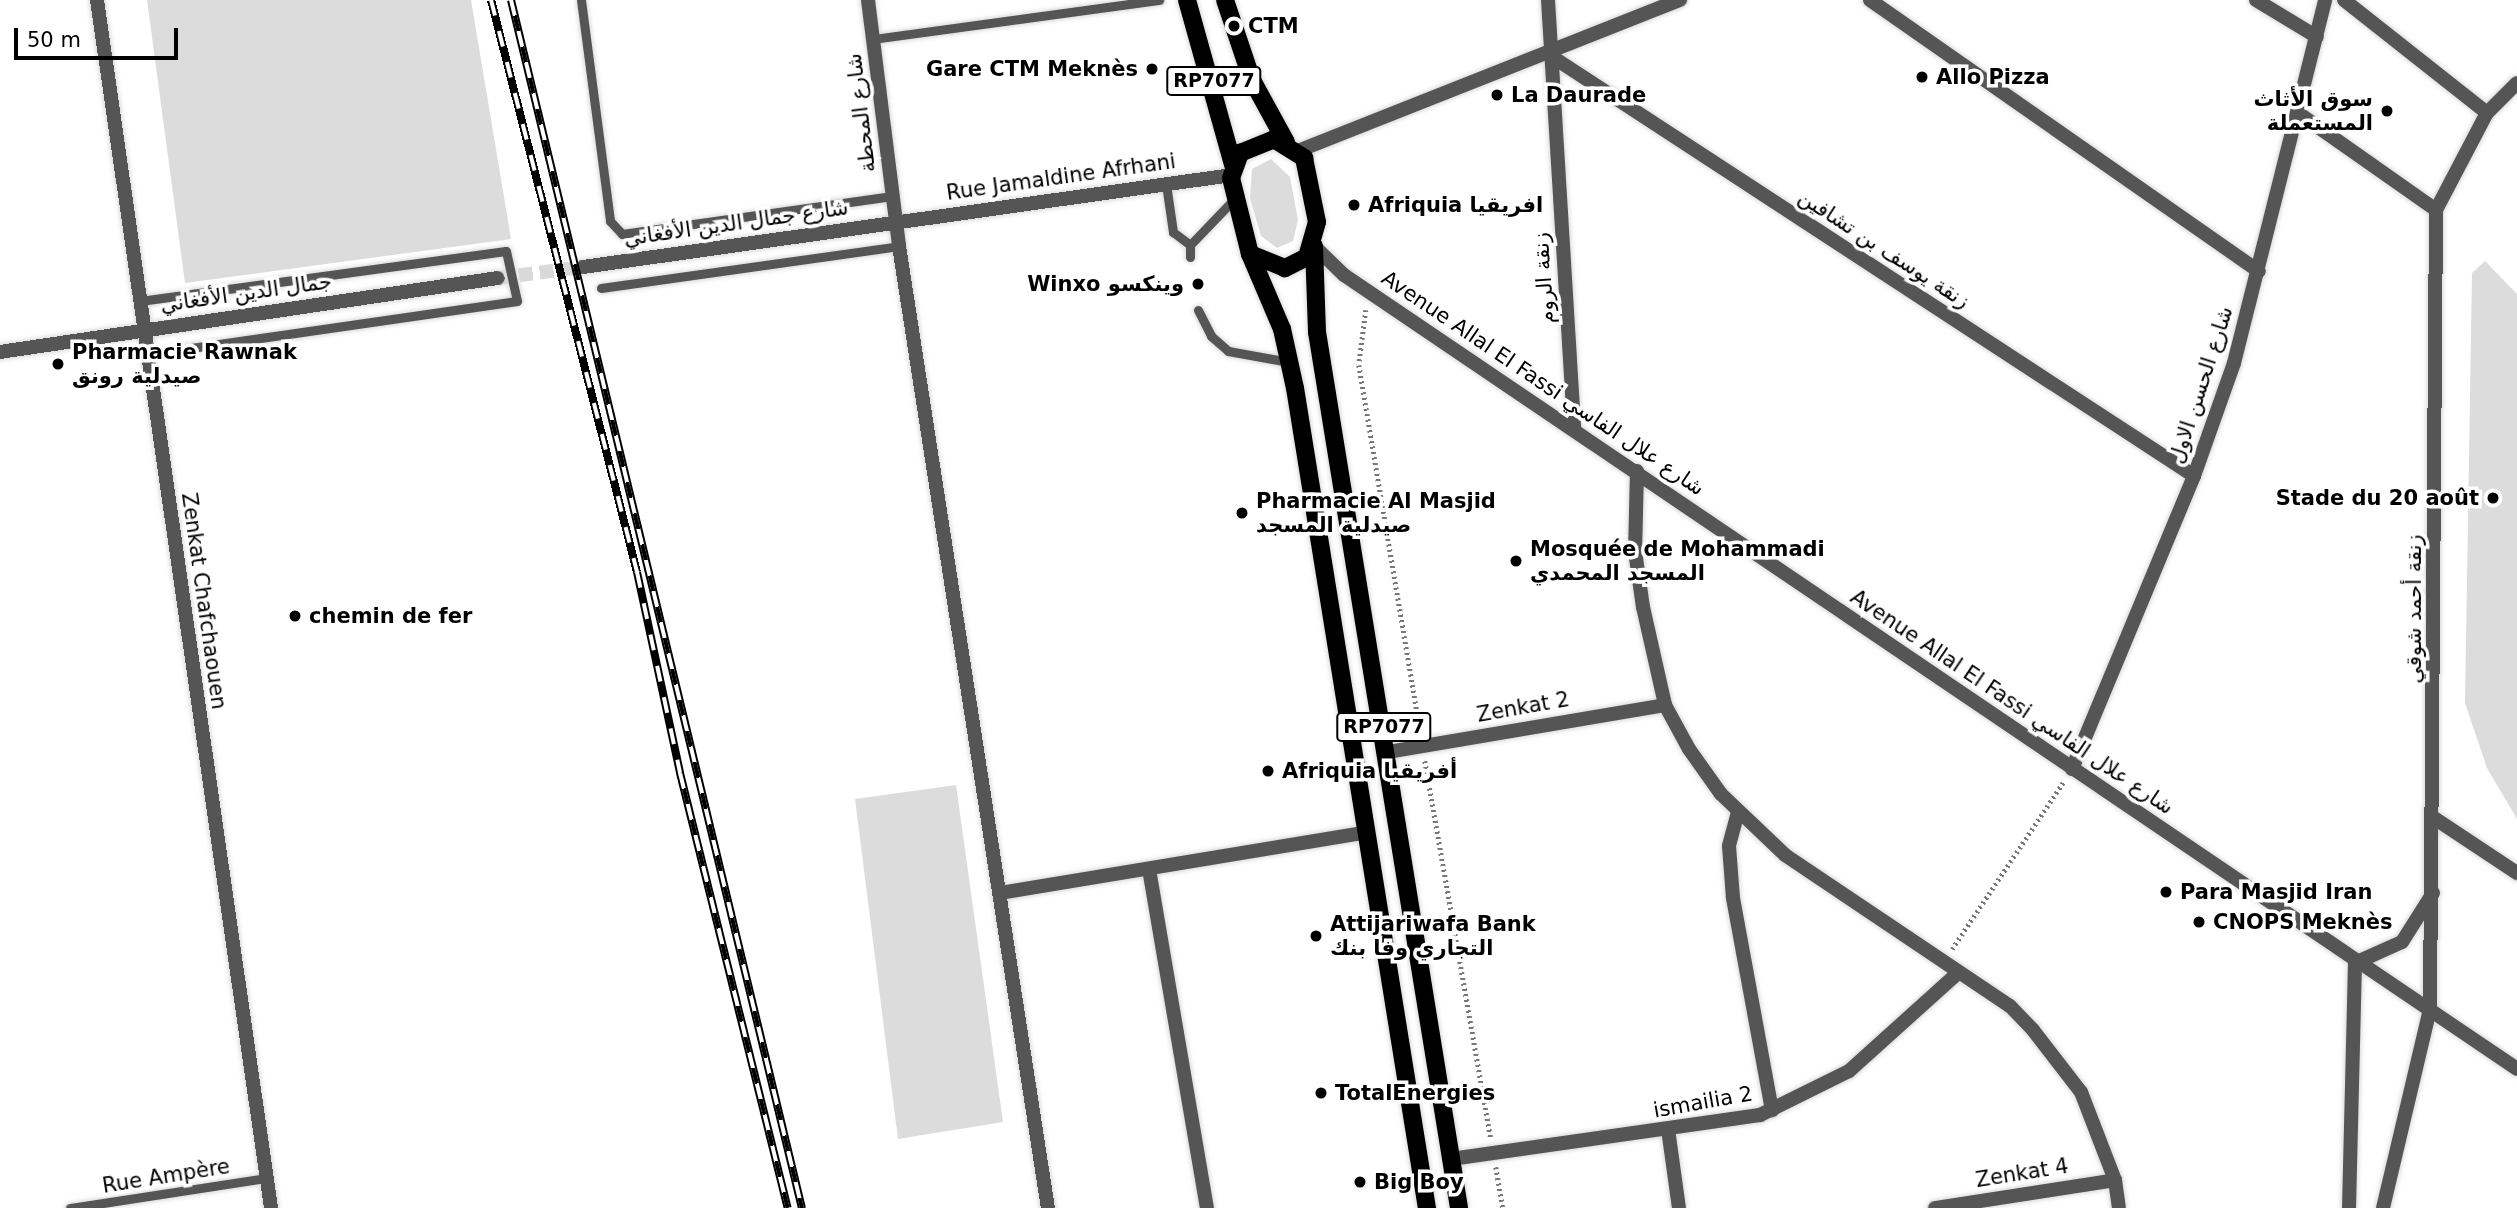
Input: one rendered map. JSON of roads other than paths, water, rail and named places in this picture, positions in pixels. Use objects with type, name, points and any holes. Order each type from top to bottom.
[{"type":"main road","name":"RP7077","points":[[1188,0],[1232,170],[1235,198],[1250,254],[1289,362],[1427,1208]]},
{"type":"main road","name":"RP7077","points":[[1225,0],[1252,80],[1292,147],[1317,222],[1314,246],[1317,332],[1388,751],[1460,1208]]},
{"type":"main road","points":[[1232,170],[1250,144],[1292,147]]},
{"type":"main road","points":[[1250,254],[1285,268],[1314,246]]},
{"type":"street","name":"Zenkat Chafchaouen","points":[[97,0],[271,1208]]},
{"type":"street","name":"شارع المحطة","points":[[868,0],[899,246],[1048,1208]]},
{"type":"street","name":"زنقة الروم","points":[[1548,0],[1574,427]]},
{"type":"street","points":[[1292,147],[1551,56],[1680,0]]},
{"type":"street","points":[[1870,0],[2259,271]]},
{"type":"street","points":[[2256,0],[2317,37]]},
{"type":"street","name":"شارع الحسن الاول","points":[[2072,769],[2194,476],[2259,271],[2301,116],[2325,0]]},
{"type":"street","points":[[2344,0],[2487,113]]},
{"type":"street","name":"زنقة يوسف بن تشافين","points":[[1551,56],[2194,476]]},
{"type":"street","points":[[2301,116],[2437,210],[2487,113],[2517,83]]},
{"type":"street","name":"Rue Jamaldine Afrhani","points":[[896,220],[1166,184],[1232,170]]},
{"type":"street","name":"زنقة أحمد شوقي","points":[[2383,1208],[2430,1009],[2434,818],[2437,210]]},
{"type":"street","name":"شارع جمال الدين الأفغاني","points":[[583,267],[896,220]]},
{"type":"street","name":"Avenue Allal El Fassi شارع علال الفاسي","points":[[1314,246],[1381,299],[1574,427],[2355,963],[2430,1009],[2517,1069]]},
{"type":"street","name":"جمال الدين الأفغاني","points":[[0,352],[498,278]]},
{"type":"street","points":[[1636,471],[1635,551],[1665,705],[1689,749],[1738,812],[1785,855],[2010,1006],[2061,1061],[2115,1180],[2119,1208]]},
{"type":"street","name":"Zenkat 2","points":[[1388,751],[1665,705]]},
{"type":"street","points":[[1738,812],[1729,846],[1733,898],[1772,1110]]},
{"type":"street","points":[[2434,818],[2517,873]]},
{"type":"street","points":[[1000,893],[1367,832]]},
{"type":"street","points":[[1149,869],[1207,1208]]},
{"type":"street","points":[[2349,1208],[2355,963],[2402,942],[2433,893]]},
{"type":"street","name":"ismailia 2","points":[[1451,1159],[1668,1129],[1772,1110],[1849,1071],[1958,972]]},
{"type":"street","points":[[1668,1129],[1679,1208]]},
{"type":"street","name":"Zenkat 4","points":[[1936,1208],[2115,1180]]},
{"type":"lane","points":[[581,0],[615,230],[631,235],[892,196]]},
{"type":"lane","points":[[873,39],[1159,0]]},
{"type":"lane","points":[[1166,184],[1173,232],[1190,245]]},
{"type":"lane","points":[[1190,257],[1190,245],[1235,198]]},
{"type":"lane","points":[[601,288],[899,246]]},
{"type":"lane","points":[[139,302],[506,251],[517,301],[148,354]]},
{"type":"lane","points":[[1198,310],[1211,336],[1228,351],[1289,362]]},
{"type":"lane","name":"Rue Ampère","points":[[70,1208],[266,1178]]},
{"type":"tunnel","points":[[498,278],[583,267]]},
{"type":"railway","points":[[491,0],[637,572],[680,773],[788,1208]]},
{"type":"railway","points":[[511,0],[802,1208]]},
{"type":"place","name":"CTM","points":[[1234,26]]},
{"type":"place","name":"Gare CTM Meknès","points":[[1152,69]]},
{"type":"place","name":"Allo Pizza","points":[[1922,77]]},
{"type":"place","name":"La Daurade","points":[[1497,95]]},
{"type":"place","name":"سوق الأثاث المستعملة","points":[[2387,111]]},
{"type":"place","name":"Afriquia افريقيا","points":[[1354,205]]},
{"type":"place","name":"Winxo وينكسو","points":[[1198,284]]},
{"type":"place","name":"Pharmacie Rawnak صيدلية رونق","points":[[58,364]]},
{"type":"place","name":"Stade du 20 août","points":[[2493,498]]},
{"type":"place","name":"Pharmacie Al Masjid صيدلية المسجد","points":[[1242,513]]},
{"type":"place","name":"Mosquée de Mohammadi المسجد المحمدي","points":[[1516,561]]},
{"type":"place","name":"chemin de fer","points":[[295,616]]},
{"type":"place","name":"Afriquia أفريقيا","points":[[1268,771]]},
{"type":"place","name":"Para Masjid Iran","points":[[2166,892]]},
{"type":"place","name":"CNOPS Meknès","points":[[2199,922]]},
{"type":"place","name":"Attijariwafa Bank التجاري وفا بنك","points":[[1316,936]]},
{"type":"place","name":"TotalEnergies","points":[[1321,1093]]},
{"type":"place","name":"Big Boy","points":[[1360,1182]]}]
